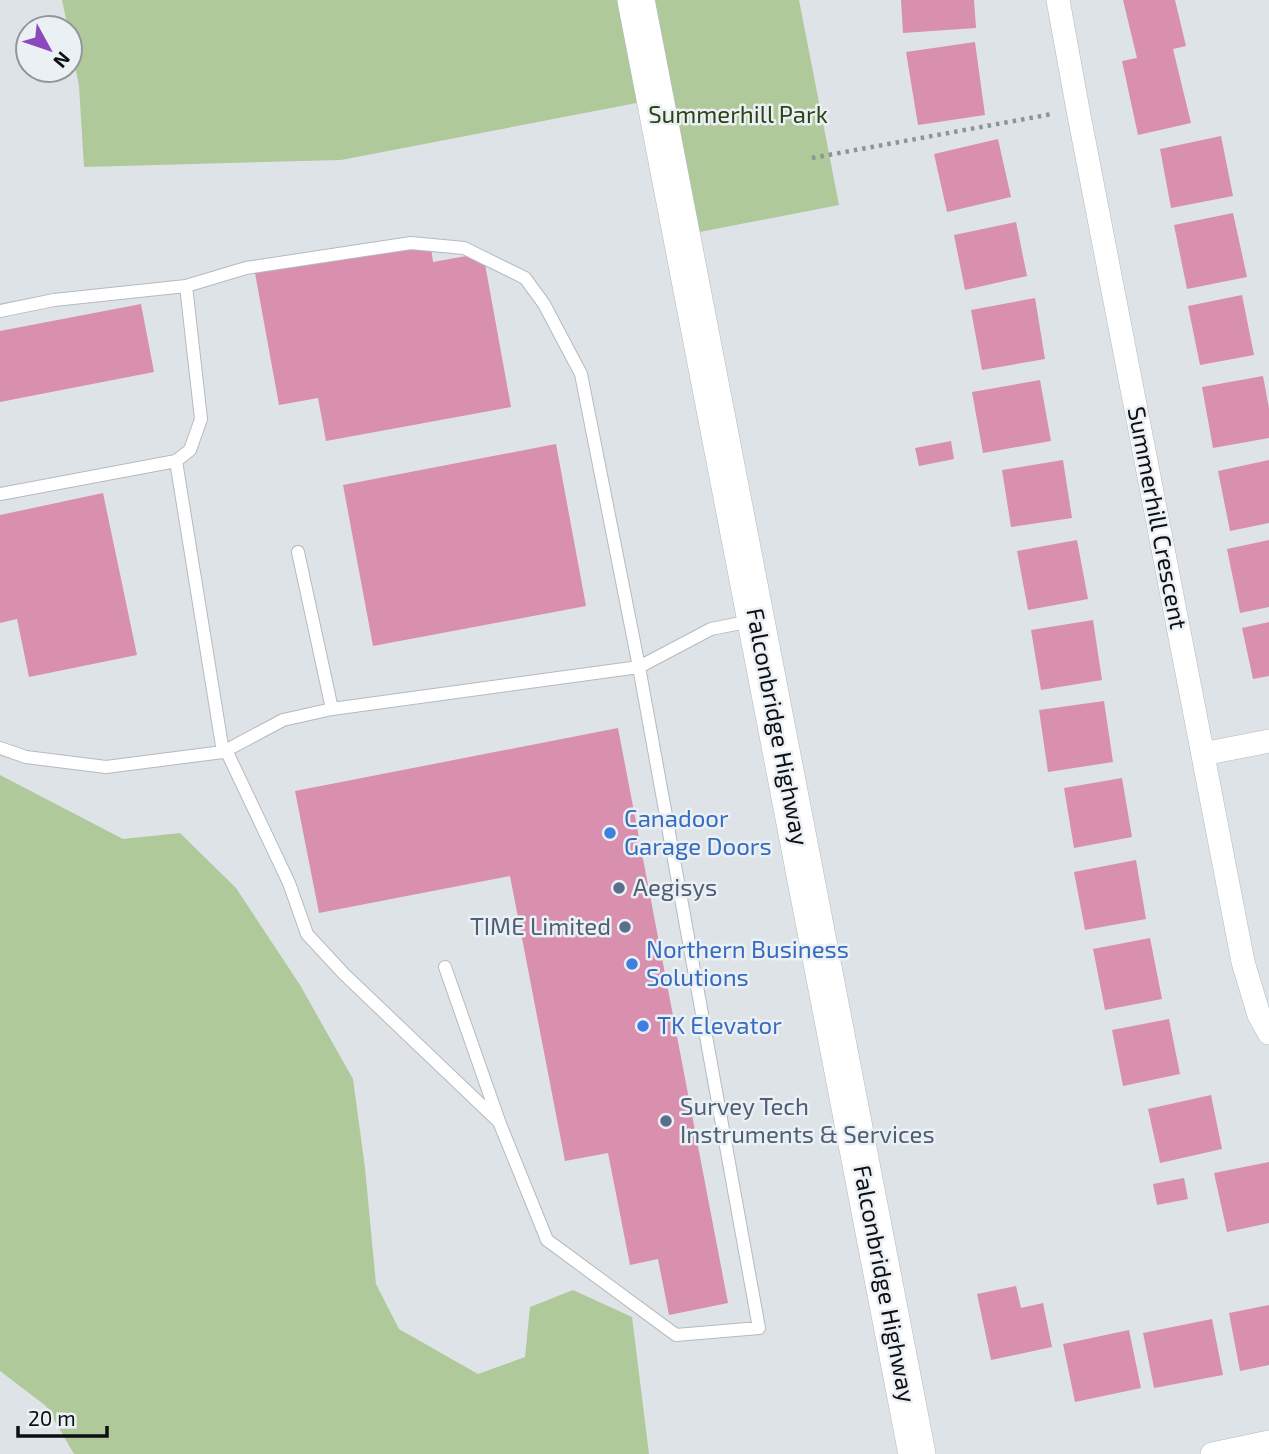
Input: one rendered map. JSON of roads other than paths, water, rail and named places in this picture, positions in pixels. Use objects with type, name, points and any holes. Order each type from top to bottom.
[{"type":"main road","name":"Falconbridge Highway","points":[[636,0],[917,1454]]},
{"type":"street","name":"Summerhill Crescent","points":[[1059,0],[1243,962],[1259,1015],[1269,1033]]},
{"type":"street","points":[[1203,754],[1269,741]]},
{"type":"street","points":[[1212,1454],[1269,1443]]},
{"type":"lane","points":[[0,311],[54,300],[186,286],[246,268],[411,243],[464,248],[525,278],[544,304],[581,374],[639,667],[759,1328],[676,1335],[547,1240],[500,1124],[445,967]]},
{"type":"lane","points":[[0,494],[176,461],[190,450],[201,419],[186,286]]},
{"type":"lane","points":[[176,461],[224,751],[289,883],[307,934],[344,974],[500,1124]]},
{"type":"lane","points":[[298,552],[331,709]]},
{"type":"lane","points":[[0,748],[26,757],[106,767],[224,751],[284,720],[331,709],[639,667],[711,629],[756,620]]},
{"type":"place","name":"Canadoor Garage Doors","points":[[610,833]]},
{"type":"place","name":"Aegisys","points":[[619,888]]},
{"type":"place","name":"TIME Limited","points":[[625,927]]},
{"type":"place","name":"Northern Business Solutions","points":[[632,964]]},
{"type":"place","name":"TK Elevator","points":[[643,1026]]},
{"type":"place","name":"Survey Tech Instruments & Services","points":[[666,1121]]},
{"type":"park label","name":"Summerhill Park","points":[[738,115]]}]
